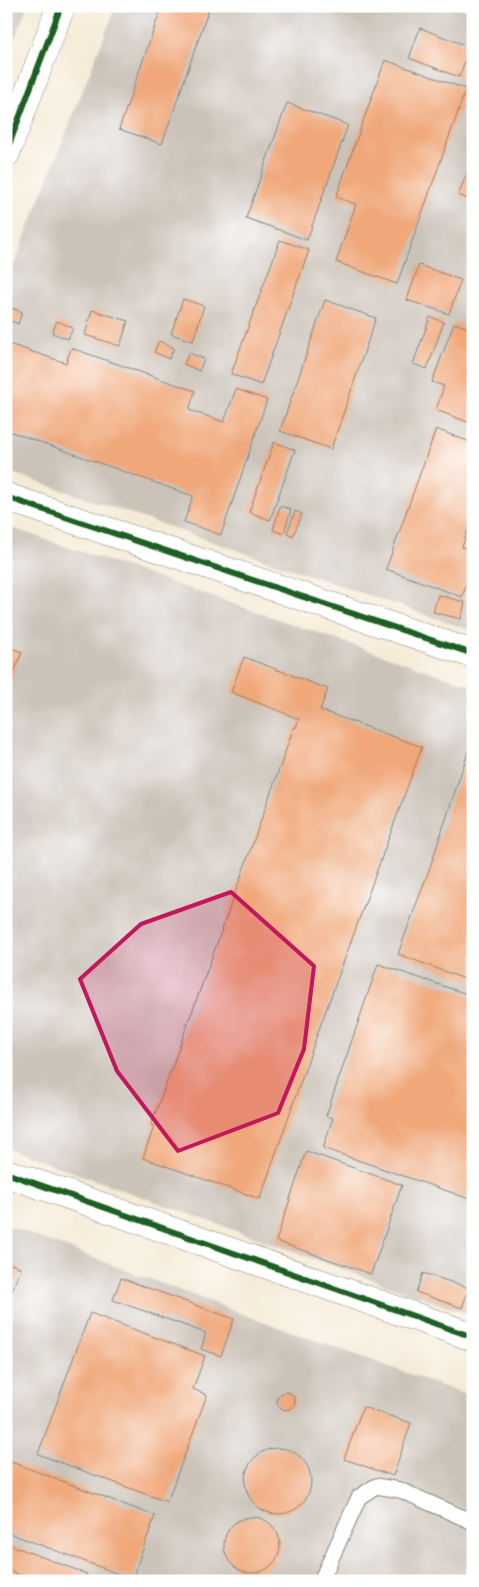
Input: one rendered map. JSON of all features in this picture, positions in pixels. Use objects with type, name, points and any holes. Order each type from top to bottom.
[{"type":"street","points":[[6,153],[61,6]]},
{"type":"street","points":[[6,497],[473,654]]},
{"type":"street","points":[[6,1173],[473,1337]]},
{"type":"lane","points":[[321,1581],[359,1497],[376,1486],[400,1490],[473,1522]]},
{"type":"highlighted area","points":[[231,892],[314,966],[304,1049],[278,1113],[178,1151],[117,1071],[80,979],[141,924]]},
{"type":"shaded area","points":[[6,6],[27,6],[6,62]]},
{"type":"shaded area","points":[[116,6],[458,6],[473,12],[473,631],[6,471],[6,285]]},
{"type":"shaded area","points":[[6,526],[473,686],[473,1316],[6,1148]]},
{"type":"shaded area","points":[[6,1225],[251,1317],[473,1397],[473,1581],[6,1581]]},
{"type":"building","points":[[162,6],[210,6],[162,144],[119,129]]},
{"type":"building","points":[[420,28],[470,47],[459,77],[409,58]]},
{"type":"building","points":[[385,60],[466,89],[397,284],[336,262],[356,204],[336,197]]},
{"type":"building","points":[[287,103],[348,125],[307,240],[246,218]]},
{"type":"building","points":[[473,159],[473,201],[458,195]]},
{"type":"building","points":[[280,240],[309,250],[261,385],[231,374]]},
{"type":"building","points":[[419,265],[461,280],[449,314],[407,300]]},
{"type":"building","points":[[183,299],[204,306],[193,341],[171,334]]},
{"type":"building","points":[[325,300],[376,318],[331,449],[280,431]]},
{"type":"building","points":[[7,306],[22,312],[18,324],[6,319]]},
{"type":"building","points":[[92,310],[128,321],[120,346],[85,335]]},
{"type":"building","points":[[430,317],[444,322],[427,369],[413,364]]},
{"type":"building","points":[[57,321],[73,328],[68,339],[52,333]]},
{"type":"building","points":[[454,323],[473,330],[473,424],[436,410],[444,386],[432,382]]},
{"type":"building","points":[[159,341],[174,348],[169,359],[154,352]]},
{"type":"building","points":[[6,343],[66,363],[71,348],[195,391],[189,410],[224,422],[236,389],[267,400],[221,535],[184,522],[193,496],[6,430]]},
{"type":"building","points":[[189,353],[204,359],[199,371],[184,364]]},
{"type":"building","points":[[436,429],[473,443],[473,515],[462,547],[473,551],[473,566],[462,597],[386,569]]},
{"type":"building","points":[[274,442],[295,450],[270,520],[249,512]]},
{"type":"building","points":[[280,506],[291,509],[284,534],[273,530]]},
{"type":"building","points":[[295,511],[302,514],[293,536],[287,533]]},
{"type":"building","points":[[438,595],[465,602],[461,619],[433,612]]},
{"type":"building","points":[[6,646],[22,652],[6,693]]},
{"type":"building","points":[[244,657],[328,689],[320,710],[422,747],[318,1032],[260,1199],[143,1158],[154,1126],[151,1125],[294,727],[296,728],[299,719],[231,692]]},
{"type":"building","points":[[473,737],[473,982],[398,954],[429,870]]},
{"type":"building","points":[[378,964],[473,996],[473,1200],[323,1148],[333,1118],[326,1116]]},
{"type":"building","points":[[306,1151],[402,1185],[371,1274],[276,1241]]},
{"type":"building","points":[[6,1262],[21,1268],[6,1305]]},
{"type":"building","points":[[423,1273],[469,1288],[462,1308],[416,1292]]},
{"type":"building","points":[[121,1278],[234,1319],[221,1356],[201,1349],[206,1333],[113,1300]]},
{"type":"building","points":[[90,1313],[205,1356],[193,1389],[207,1395],[167,1502],[38,1454]]},
{"type":"building","points":[[282,1392],[290,1392],[295,1397],[293,1408],[282,1410],[277,1405],[277,1397]]},
{"type":"building","points":[[363,1407],[411,1423],[393,1476],[344,1459]]},
{"type":"building","points":[[272,1448],[284,1448],[296,1453],[306,1463],[311,1475],[309,1494],[296,1509],[284,1514],[272,1514],[260,1509],[250,1499],[245,1487],[245,1475],[250,1463],[260,1453]]},
{"type":"building","points":[[6,1460],[155,1516],[132,1579],[6,1532]]},
{"type":"building","points":[[247,1517],[257,1517],[272,1525],[278,1534],[280,1545],[278,1556],[272,1565],[257,1573],[247,1573],[236,1568],[229,1561],[224,1550],[224,1540],[229,1529],[236,1522]]},
{"type":"building","points":[[10,1545],[87,1574],[84,1581],[36,1581],[6,1570],[6,1556]]},
{"type":"cycle path","points":[[6,153],[61,6]]},
{"type":"cycle path","points":[[6,497],[473,654]]},
{"type":"cycle path","points":[[6,1173],[473,1337]]}]
